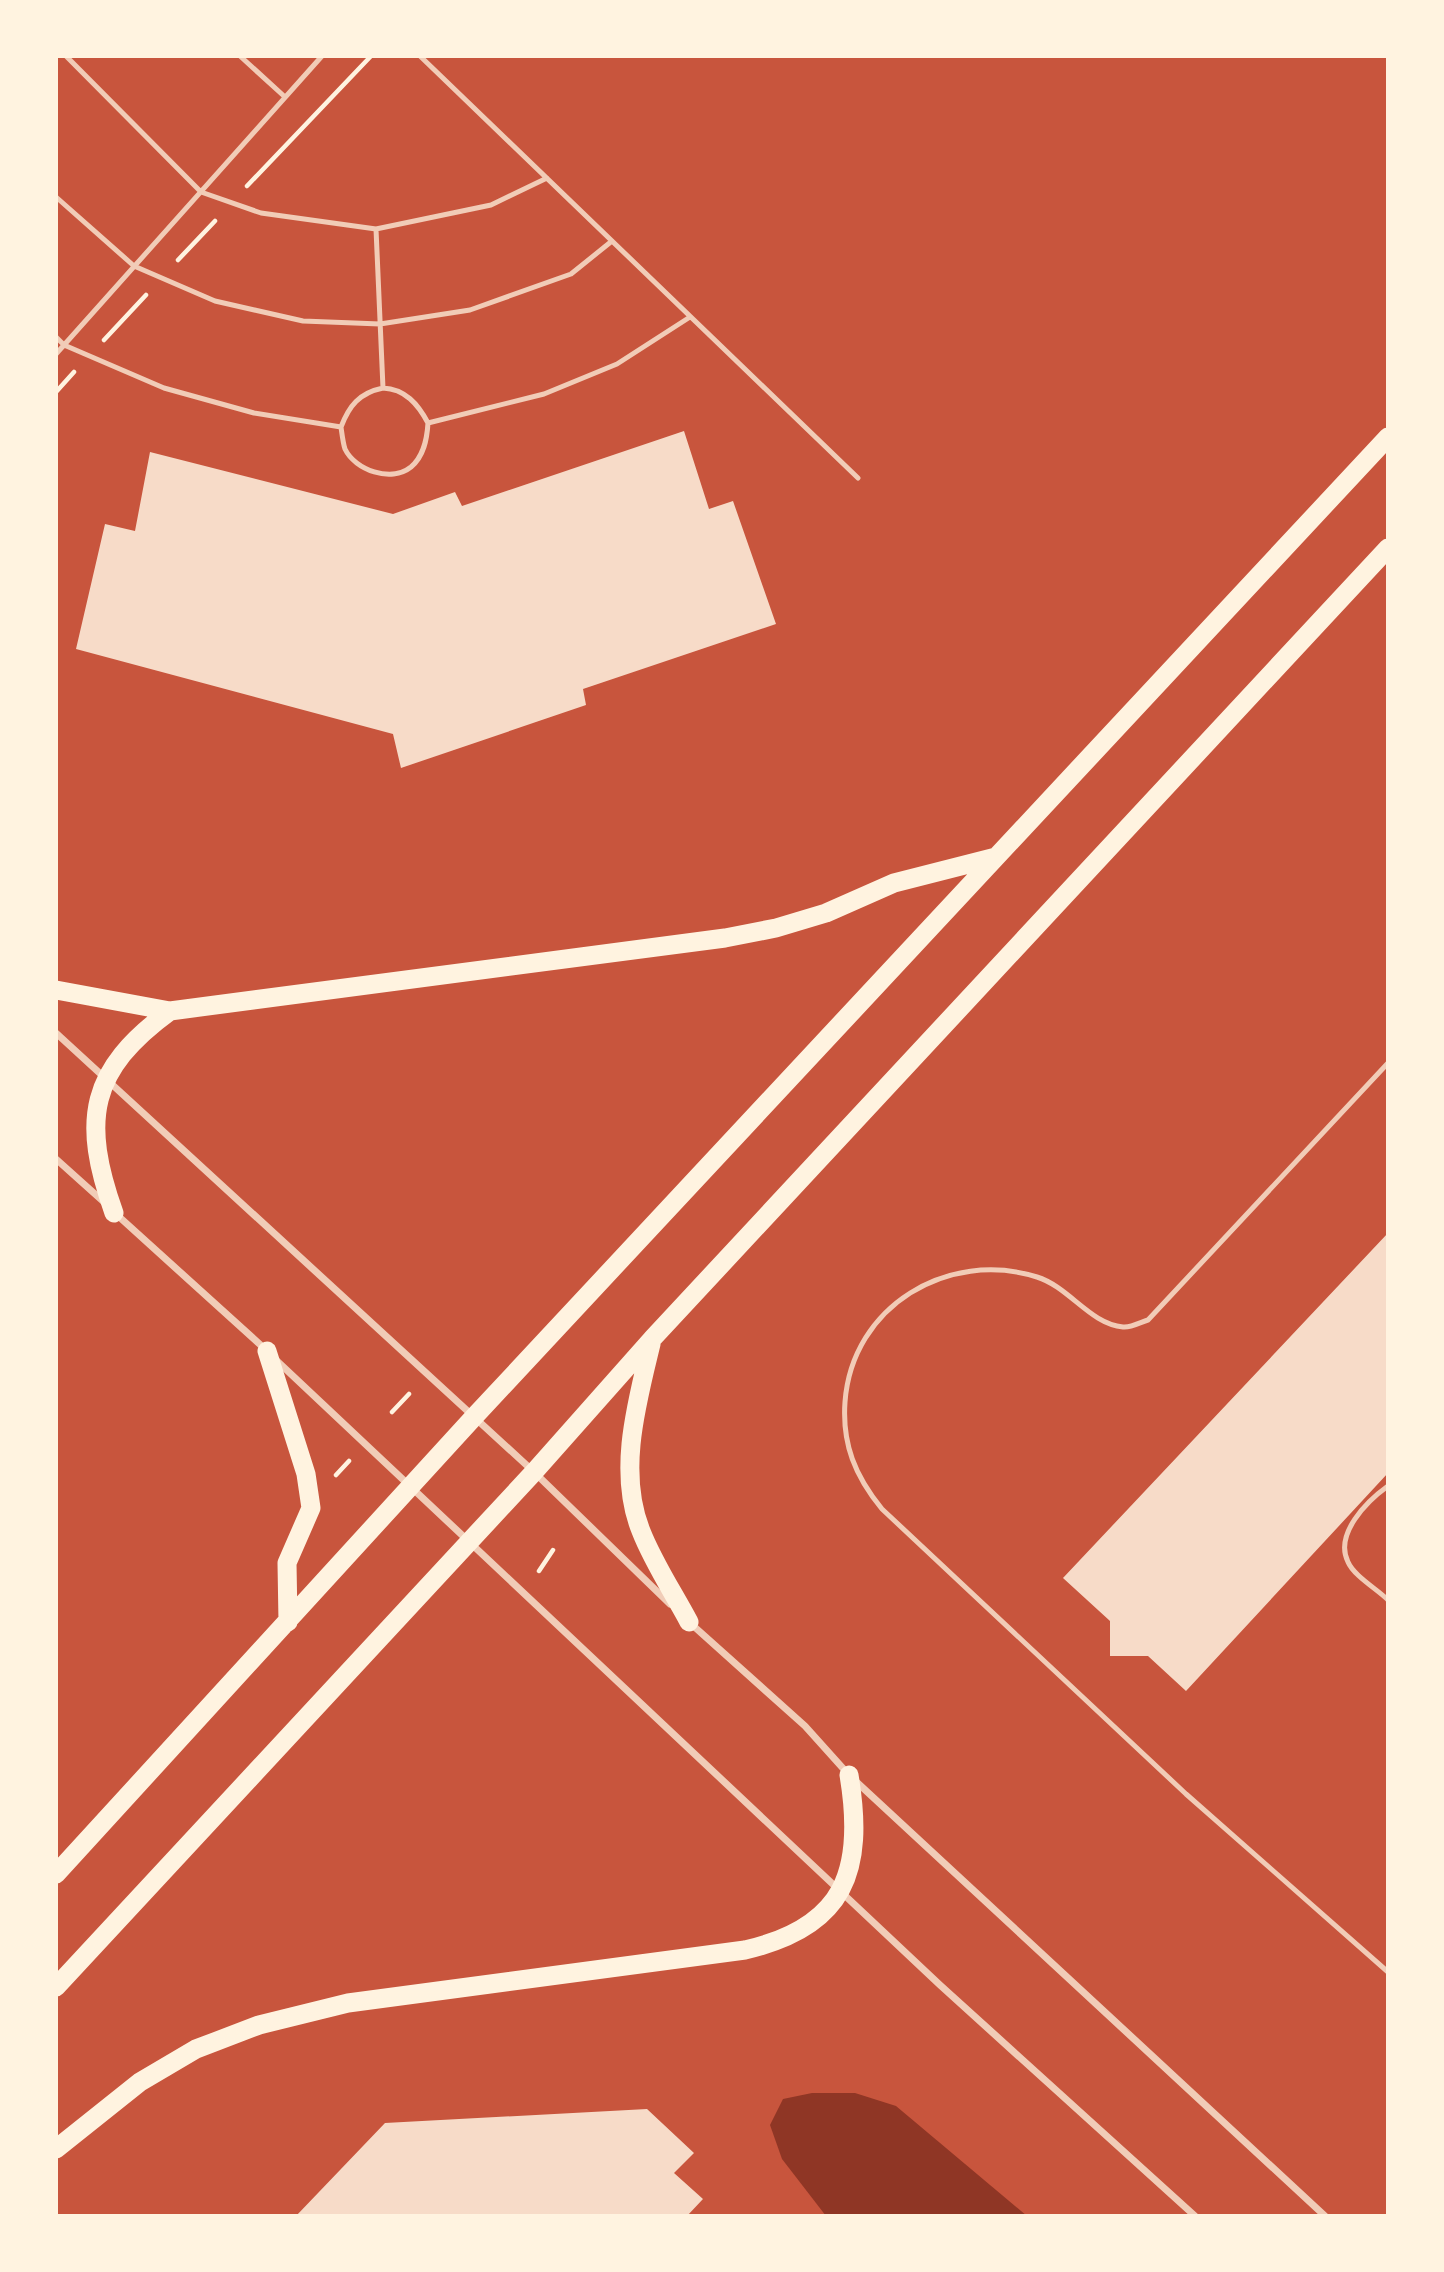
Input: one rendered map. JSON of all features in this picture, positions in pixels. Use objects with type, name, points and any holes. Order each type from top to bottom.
[{"type":"highway","points":[[56,1874],[473,1418],[1388,437]]},
{"type":"highway","points":[[56,1987],[534,1472],[652,1339],[1388,548]]},
{"type":"highway","points":[[56,990],[170,1010],[725,938],[776,928],[826,913],[894,883],[997,857]]},
{"type":"highway","points":[[114,1213],[101,1176],[95,1131],[98,1105],[106,1081],[125,1047],[170,1010]]},
{"type":"highway","points":[[652,1339],[635,1411],[631,1487],[640,1529],[689,1622]]},
{"type":"highway","points":[[267,1351],[306,1474],[311,1508],[287,1563],[288,1622]]},
{"type":"highway","points":[[56,2149],[140,2082],[196,2049],[259,2025],[348,2003],[745,1950],[776,1943],[805,1928],[825,1913],[842,1893],[853,1846],[854,1802],[849,1776]]},
{"type":"street","points":[[56,1033],[534,1472],[689,1622],[805,1726],[849,1776],[1325,2216]]},
{"type":"street","points":[[56,1159],[267,1351],[842,1893],[1195,2216]]},
{"type":"lane","points":[[66,56],[201,192],[261,213],[376,229],[491,205],[547,178]]},
{"type":"lane","points":[[240,56],[285,97]]},
{"type":"lane","points":[[56,354],[322,56]]},
{"type":"lane","points":[[420,56],[858,478]]},
{"type":"lane","points":[[56,197],[134,266],[215,301],[303,321],[380,324],[470,310],[571,274],[612,241]]},
{"type":"lane","points":[[376,229],[383,388]]},
{"type":"lane","points":[[428,423],[544,394],[617,364],[690,317]]},
{"type":"lane","points":[[56,337],[64,345],[164,388],[254,413],[341,427]]},
{"type":"lane","points":[[383,388],[395,389],[411,398],[428,423],[427,441],[419,458],[409,469],[392,473],[374,472],[356,462],[345,448],[341,427],[348,407],[370,391],[383,388]]},
{"type":"lane","points":[[1388,1063],[1149,1320],[1125,1328],[1102,1321],[1071,1295],[1040,1278],[1007,1270],[973,1270],[937,1277],[884,1312],[866,1335],[846,1385],[844,1413],[845,1438],[853,1468],[882,1509],[1186,1794],[1388,1972]]},
{"type":"lane","points":[[1388,1486],[1347,1529],[1343,1546],[1348,1564],[1388,1600]]},
{"type":"path","points":[[56,392],[371,56]]},
{"type":"path","points":[[392,1412],[409,1394]]},
{"type":"path","points":[[539,1571],[553,1550]]},
{"type":"shaded area","points":[[812,2093],[855,2093],[896,2106],[1027,2216],[826,2216],[782,2159],[770,2125],[783,2099]]},
{"type":"building","points":[[684,431],[709,509],[733,501],[776,624],[583,689],[586,705],[401,768],[393,734],[76,649],[105,524],[135,531],[150,452],[393,514],[455,492],[462,506]]},
{"type":"building","points":[[1388,1233],[1388,1473],[1186,1691],[1148,1656],[1110,1656],[1110,1621],[1063,1578]]},
{"type":"building","points":[[647,2109],[694,2153],[674,2173],[703,2199],[687,2216],[296,2216],[385,2123]]}]
